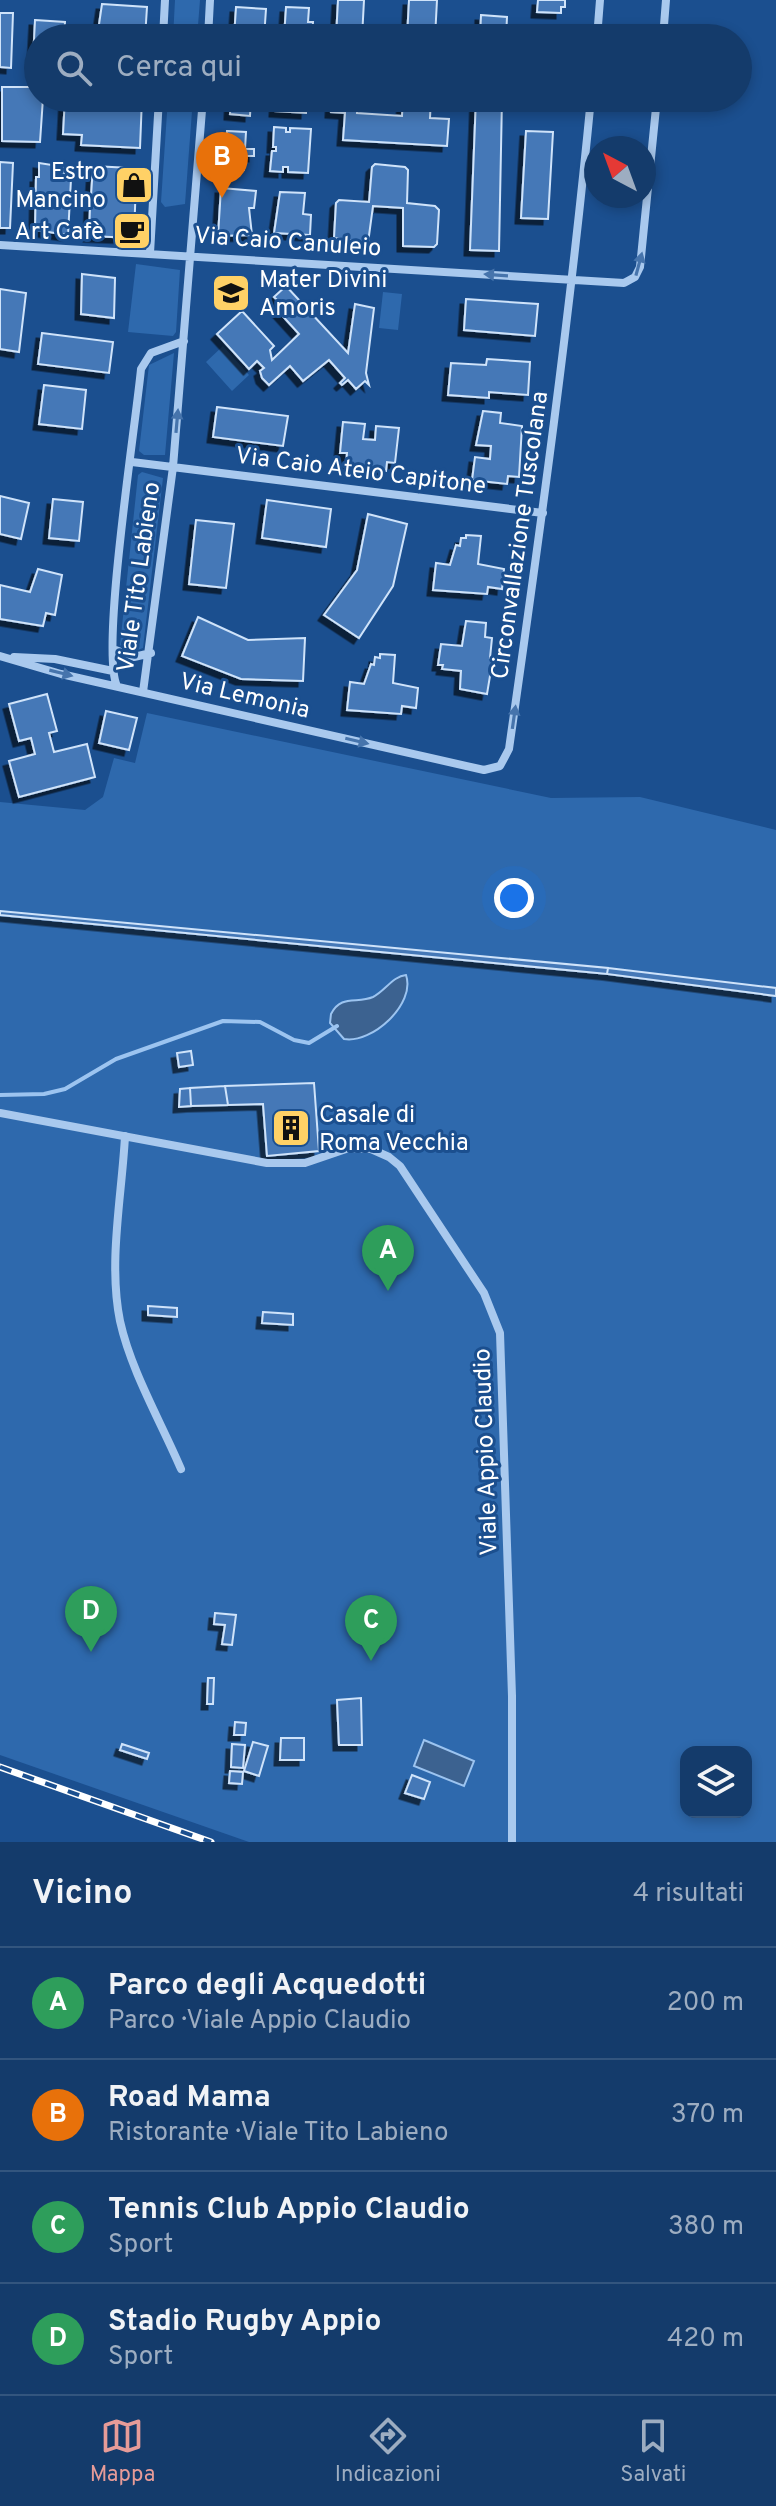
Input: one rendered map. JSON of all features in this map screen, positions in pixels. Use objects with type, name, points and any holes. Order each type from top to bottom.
[{"type":"street","points":[[164,24],[165,0]]},
{"type":"street","points":[[209,24],[210,0]]},
{"type":"street","points":[[598,24],[600,0]]},
{"type":"street","points":[[664,24],[666,0]]},
{"type":"street","points":[[150,253],[158,112]]},
{"type":"street","name":"Viale Tito Labieno","points":[[143,692],[151,653],[173,467],[202,112]]},
{"type":"street","name":"Circonvallazione Tuscolana","points":[[476,769],[495,770],[505,761],[509,749],[573,281],[590,112]]},
{"type":"street","points":[[573,281],[624,283],[638,274],[655,112]]},
{"type":"street","name":"Via Caio Canuleio","points":[[0,245],[573,281]]},
{"type":"street","name":"Viale Tito Labieno","points":[[117,686],[113,649],[143,362],[155,350],[184,341]]},
{"type":"street","name":"Viale Tito Labieno","points":[[132,462],[173,467]]},
{"type":"street","name":"Via Caio Ateio Capitone","points":[[173,467],[543,513]]},
{"type":"street","points":[[113,649],[134,657],[151,653]]},
{"type":"street","name":"Via Lemonia","points":[[2,656],[117,686],[476,769]]},
{"type":"street","name":"Via Lemonia","points":[[2,656],[46,658],[113,671]]},
{"type":"street","name":"Viale Appio Claudio","points":[[0,1113],[283,1164],[305,1163],[349,1148],[371,1149],[400,1166],[484,1293],[500,1333],[512,1696],[512,1842]]},
{"type":"street","points":[[125,1136],[118,1309],[129,1348],[181,1469]]},
{"type":"shaded area","points":[[175,0],[200,0],[198,24],[174,24]]},
{"type":"shaded area","points":[[167,112],[192,112],[185,204],[165,207],[161,202]]},
{"type":"shaded area","points":[[136,264],[180,270],[176,332],[173,336],[128,332]]},
{"type":"shaded area","points":[[383,292],[402,294],[398,330],[379,328]]},
{"type":"shaded area","points":[[223,346],[249,375],[232,391],[206,362]]},
{"type":"shaded area","points":[[174,353],[165,455],[144,455],[139,451],[149,365]]},
{"type":"shaded area","points":[[142,472],[163,478],[143,648],[129,653],[120,645],[138,475]]},
{"type":"shaded area","points":[[147,713],[551,798],[640,797],[776,830],[776,1842],[249,1842],[0,1755],[0,802],[85,810],[103,797],[114,758],[135,763]]},
{"type":"shaded area","points":[[406,975],[404,998],[379,1029],[355,1039],[344,1039],[330,1023],[331,1014],[340,1004],[373,997],[397,978]]},
{"type":"shaded area","points":[[424,1740],[474,1761],[464,1786],[414,1766]]},
{"type":"building","points":[[338,0],[364,0],[363,24],[337,24]]},
{"type":"building","points":[[409,0],[437,0],[436,24],[408,24]]},
{"type":"building","points":[[538,0],[565,0],[565,7],[561,7],[561,13],[537,12]]},
{"type":"building","points":[[102,4],[147,7],[146,24],[99,24]]},
{"type":"building","points":[[236,7],[266,9],[265,24],[235,24]]},
{"type":"building","points":[[286,7],[309,8],[308,22],[313,24],[285,24]]},
{"type":"building","points":[[0,13],[13,13],[11,68],[0,67]]},
{"type":"building","points":[[481,15],[507,17],[507,24],[481,24]]},
{"type":"building","points":[[35,20],[65,22],[65,24],[35,24]]},
{"type":"building","points":[[2,87],[24,87],[24,112],[42,112],[40,142],[2,141]]},
{"type":"building","points":[[64,112],[141,112],[140,148],[81,145],[82,135],[63,134]]},
{"type":"building","points":[[230,112],[250,112],[250,116]]},
{"type":"building","points":[[331,112],[402,116],[402,112],[430,112],[430,118],[449,119],[447,146],[343,140],[345,113]]},
{"type":"building","points":[[475,112],[502,112],[499,251],[470,250]]},
{"type":"building","points":[[274,127],[286,128],[286,132],[290,132],[290,128],[311,129],[308,173],[288,172],[288,167],[283,167],[283,172],[270,171],[272,151],[276,151],[273,147]]},
{"type":"building","points":[[227,131],[246,132],[245,149],[254,149],[254,156],[245,156],[244,170],[224,169]]},
{"type":"building","points":[[526,131],[553,132],[548,219],[521,218]]},
{"type":"building","points":[[0,162],[13,163],[10,228],[0,228]]},
{"type":"building","points":[[39,163],[65,167],[64,178],[71,179],[68,235],[35,230]]},
{"type":"building","points":[[375,164],[405,167],[408,170],[407,203],[435,206],[439,210],[437,244],[434,247],[403,246],[403,208],[373,206],[368,243],[334,238],[336,203],[339,200],[369,202],[372,167]]},
{"type":"building","points":[[93,166],[130,168],[129,180],[136,180],[134,238],[89,236],[90,207],[101,207],[102,196],[91,196]]},
{"type":"building","points":[[221,188],[256,191],[254,208],[249,208],[252,235],[218,236]]},
{"type":"building","points":[[280,192],[305,193],[303,214],[311,215],[310,235],[274,233]]},
{"type":"building","points":[[82,274],[115,278],[114,318],[81,314]]},
{"type":"building","points":[[286,286],[348,353],[355,304],[374,308],[366,373],[369,385],[365,381],[356,389],[348,380],[342,385],[340,383],[345,378],[329,360],[303,381],[290,366],[269,385],[262,378],[260,371],[264,368],[257,361],[249,369],[217,334],[242,311],[274,346],[270,350],[272,360],[299,334],[278,311],[283,306],[274,297]]},
{"type":"building","points":[[0,289],[26,293],[19,352],[0,349]]},
{"type":"building","points":[[466,299],[538,304],[535,336],[464,330]]},
{"type":"building","points":[[42,333],[113,342],[109,373],[38,364]]},
{"type":"building","points":[[487,359],[530,362],[528,395],[489,392],[489,398],[448,395],[451,363],[486,365]]},
{"type":"building","points":[[44,385],[86,390],[82,429],[39,424]]},
{"type":"building","points":[[217,407],[288,416],[283,446],[213,437]]},
{"type":"building","points":[[483,411],[501,413],[500,423],[522,426],[519,477],[508,476],[507,484],[472,480],[475,457],[490,459],[491,446],[476,445]]},
{"type":"building","points":[[343,422],[365,424],[363,439],[375,440],[376,426],[399,428],[395,463],[387,462],[386,471],[346,467],[347,453],[340,453]]},
{"type":"building","points":[[0,496],[29,503],[21,539],[0,534]]},
{"type":"building","points":[[53,499],[83,502],[79,541],[49,538]]},
{"type":"building","points":[[267,500],[331,509],[326,547],[262,538]]},
{"type":"building","points":[[368,514],[407,524],[393,586],[359,638],[324,615],[357,570]]},
{"type":"building","points":[[196,520],[234,524],[226,588],[189,584]]},
{"type":"building","points":[[466,535],[481,536],[478,564],[504,569],[502,589],[488,587],[487,594],[433,590],[436,563],[450,565],[456,545],[460,546],[461,538],[466,538]]},
{"type":"building","points":[[38,569],[62,575],[55,615],[46,613],[43,626],[0,619],[0,585],[30,592]]},
{"type":"building","points":[[198,617],[248,640],[305,638],[303,681],[241,679],[182,656]]},
{"type":"building","points":[[466,621],[486,623],[485,637],[492,638],[490,658],[493,658],[487,694],[460,689],[461,671],[442,669],[443,665],[438,665],[441,644],[462,646]]},
{"type":"building","points":[[380,654],[395,655],[393,683],[418,688],[416,708],[402,706],[401,714],[347,710],[350,682],[364,684],[371,664],[374,665],[375,657],[380,658]]},
{"type":"building","points":[[47,694],[57,731],[49,733],[54,752],[87,744],[95,777],[19,797],[9,761],[35,754],[31,738],[19,741],[9,704]]},
{"type":"building","points":[[106,711],[137,718],[129,750],[99,743]]},
{"type":"building","points":[[0,911],[608,968],[607,974],[0,915]]},
{"type":"building","points":[[608,968],[776,988],[776,996],[607,974]]},
{"type":"building","points":[[191,1051],[193,1065],[179,1067],[177,1053]]},
{"type":"building","name":"Casale di Roma Vecchia","points":[[314,1083],[319,1151],[267,1156],[263,1104],[228,1105],[225,1086]]},
{"type":"building","points":[[225,1086],[228,1105],[191,1106],[190,1088]]},
{"type":"building","points":[[190,1088],[191,1106],[179,1107],[180,1089]]},
{"type":"building","points":[[148,1306],[177,1308],[177,1317],[148,1315]]},
{"type":"building","points":[[263,1312],[293,1314],[293,1325],[262,1323]]},
{"type":"building","points":[[215,1613],[236,1615],[232,1645],[222,1644],[225,1625],[214,1624]]},
{"type":"building","points":[[208,1678],[214,1678],[213,1704],[207,1704]]},
{"type":"building","points":[[361,1698],[362,1745],[339,1745],[337,1700]]},
{"type":"building","points":[[235,1722],[246,1723],[245,1735],[234,1735]]},
{"type":"building","points":[[281,1738],[304,1738],[304,1760],[280,1760]]},
{"type":"building","points":[[253,1742],[268,1746],[259,1776],[244,1771]]},
{"type":"building","points":[[122,1744],[149,1753],[147,1759],[120,1750]]},
{"type":"building","points":[[232,1744],[245,1745],[243,1768],[231,1767]]},
{"type":"building","points":[[230,1771],[243,1772],[242,1784],[229,1783]]},
{"type":"building","points":[[412,1775],[430,1782],[424,1799],[405,1793]]},
{"type":"waterway","points":[[0,1095],[44,1094],[65,1089],[116,1059],[223,1021],[260,1022],[294,1040],[309,1043],[337,1026]]},
{"type":"railway","points":[[0,1767],[211,1842]]},
{"type":"place","name":"Estro Mancino","points":[[134,185]]},
{"type":"place","name":"Road Mama","points":[[222,198]]},
{"type":"place","name":"Art Cafè","points":[[132,231]]},
{"type":"place","name":"Mater Divini Amoris","points":[[231,293]]},
{"type":"place","name":"Casale di Roma Vecchia","points":[[291,1128]]},
{"type":"place","name":"Parco degli Acquedotti","points":[[388,1291]]},
{"type":"place","name":"Stadio Rugby Appio","points":[[91,1652]]},
{"type":"place","name":"Tennis Club Appio Claudio","points":[[371,1661]]}]
